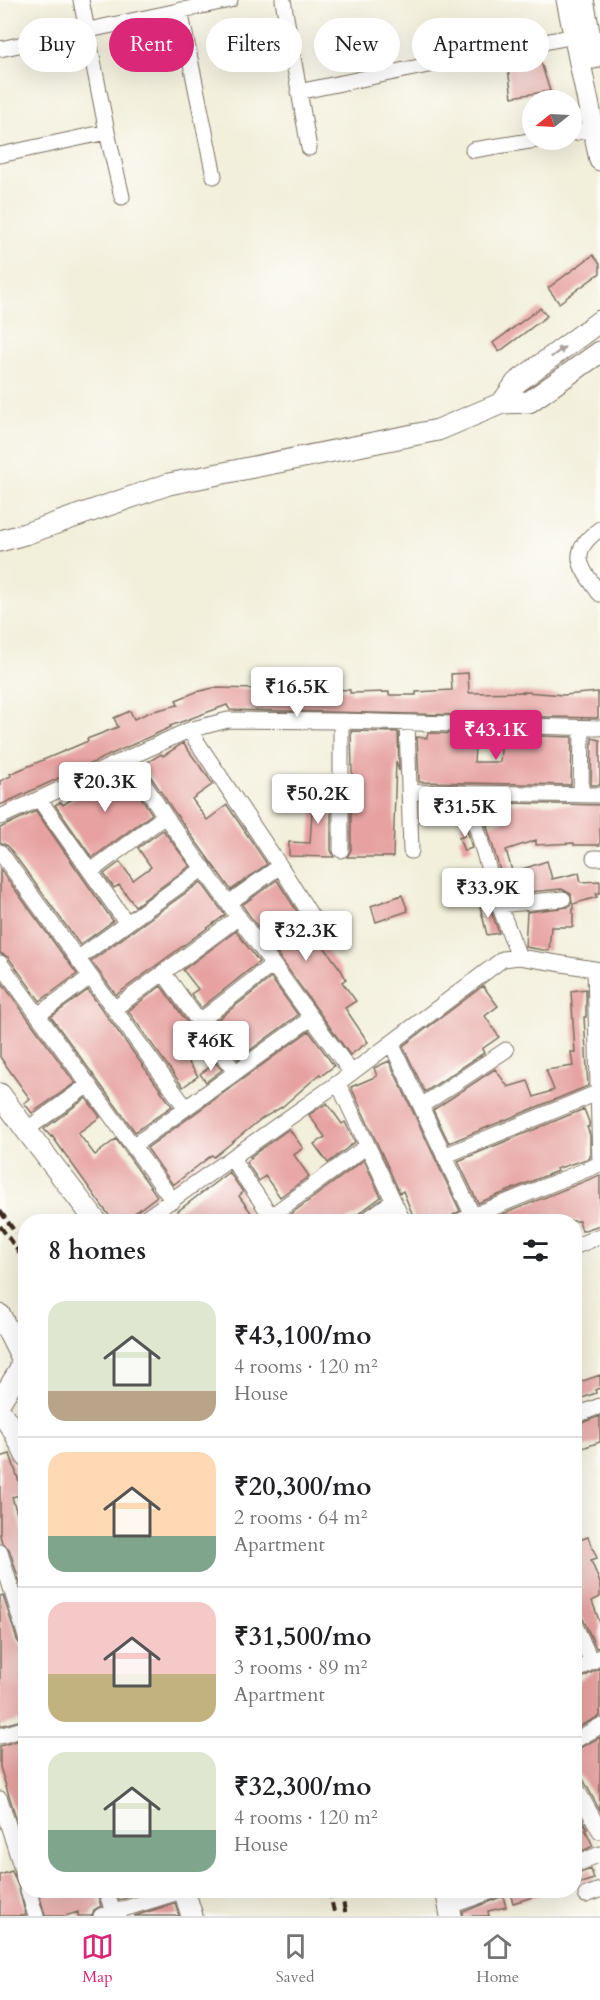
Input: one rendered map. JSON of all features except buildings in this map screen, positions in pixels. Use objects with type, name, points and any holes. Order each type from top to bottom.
[{"type":"street","points":[[81,0],[85,18]]},
{"type":"street","points":[[97,28],[230,0]]},
{"type":"street","points":[[283,0],[309,147]]},
{"type":"street","points":[[567,0],[600,160]]},
{"type":"street","points":[[583,0],[600,88]]},
{"type":"street","points":[[180,10],[214,176]]},
{"type":"street","points":[[549,41],[575,36]]},
{"type":"street","points":[[0,49],[18,45]]},
{"type":"street","points":[[298,92],[412,68]]},
{"type":"street","points":[[96,72],[122,197]]},
{"type":"street","points":[[582,131],[594,129]]},
{"type":"street","points":[[0,155],[107,132]]},
{"type":"street","points":[[473,150],[522,142]]},
{"type":"street","points":[[502,403],[516,383],[600,321]]},
{"type":"street","points":[[0,541],[169,484],[438,430],[502,403],[529,402],[600,352]]},
{"type":"street","points":[[600,529],[587,538],[579,552],[580,568],[600,594]]},
{"type":"street","points":[[0,817],[189,730],[228,720],[600,728]]},
{"type":"street","points":[[341,721],[341,850]]},
{"type":"street","points":[[407,723],[411,851]]},
{"type":"street","points":[[581,795],[582,728]]},
{"type":"street","points":[[189,730],[325,938]]},
{"type":"street","points":[[128,760],[165,816],[230,902],[272,965],[351,1072]]},
{"type":"street","points":[[409,792],[600,795]]},
{"type":"street","points":[[467,794],[499,905],[519,957]]},
{"type":"street","points":[[39,799],[126,922]]},
{"type":"street","points":[[91,872],[165,816]]},
{"type":"street","points":[[0,852],[186,1108]]},
{"type":"street","points":[[230,902],[280,866]]},
{"type":"street","points":[[77,959],[204,868]]},
{"type":"street","points":[[499,905],[563,899]]},
{"type":"street","points":[[114,1009],[240,917]]},
{"type":"street","points":[[153,1214],[338,1083],[503,958],[519,957],[597,970],[597,1093],[600,1164],[476,1214]]},
{"type":"street","points":[[199,1022],[272,965]]},
{"type":"street","points":[[1,967],[173,1201]]},
{"type":"street","points":[[163,972],[235,1072]]},
{"type":"street","points":[[38,1015],[90,977]]},
{"type":"street","points":[[133,1146],[311,1018]]},
{"type":"street","points":[[391,1043],[444,1156],[465,1214]]},
{"type":"street","points":[[421,1106],[506,1050]]},
{"type":"street","points":[[338,1083],[400,1214]]},
{"type":"street","points":[[26,1130],[88,1084]]},
{"type":"street","points":[[444,1156],[597,1093]]},
{"type":"street","points":[[0,1094],[91,1214]]},
{"type":"street","points":[[275,1214],[367,1146]]},
{"type":"street","points":[[231,1159],[265,1214]]},
{"type":"street","points":[[375,1214],[393,1201]]},
{"type":"street","points":[[582,1244],[600,1236]]},
{"type":"street","points":[[0,1315],[18,1351]]},
{"type":"street","points":[[0,1402],[18,1373]]},
{"type":"street","points":[[582,1413],[600,1406]]},
{"type":"street","points":[[0,1411],[18,1439]]},
{"type":"street","points":[[0,1552],[18,1610]]},
{"type":"street","points":[[582,1636],[596,1659],[582,1667]]},
{"type":"street","points":[[582,1736],[600,1726]]},
{"type":"street","points":[[0,1736],[18,1730]]},
{"type":"street","points":[[0,1799],[18,1856]]},
{"type":"street","points":[[582,1799],[600,1832]]},
{"type":"street","points":[[582,1862],[600,1854]]},
{"type":"street","points":[[30,1898],[36,1916]]},
{"type":"street","points":[[107,1898],[109,1915],[160,1898]]},
{"type":"street","points":[[186,1898],[192,1916]]},
{"type":"street","points":[[449,1904],[469,1898]]},
{"type":"railway","points":[[0,1211],[16,1233]]},
{"type":"railway","points":[[0,1226],[18,1251]]},
{"type":"railway","points":[[331,1898],[335,1916]]},
{"type":"railway","points":[[343,1898],[346,1916]]}]
